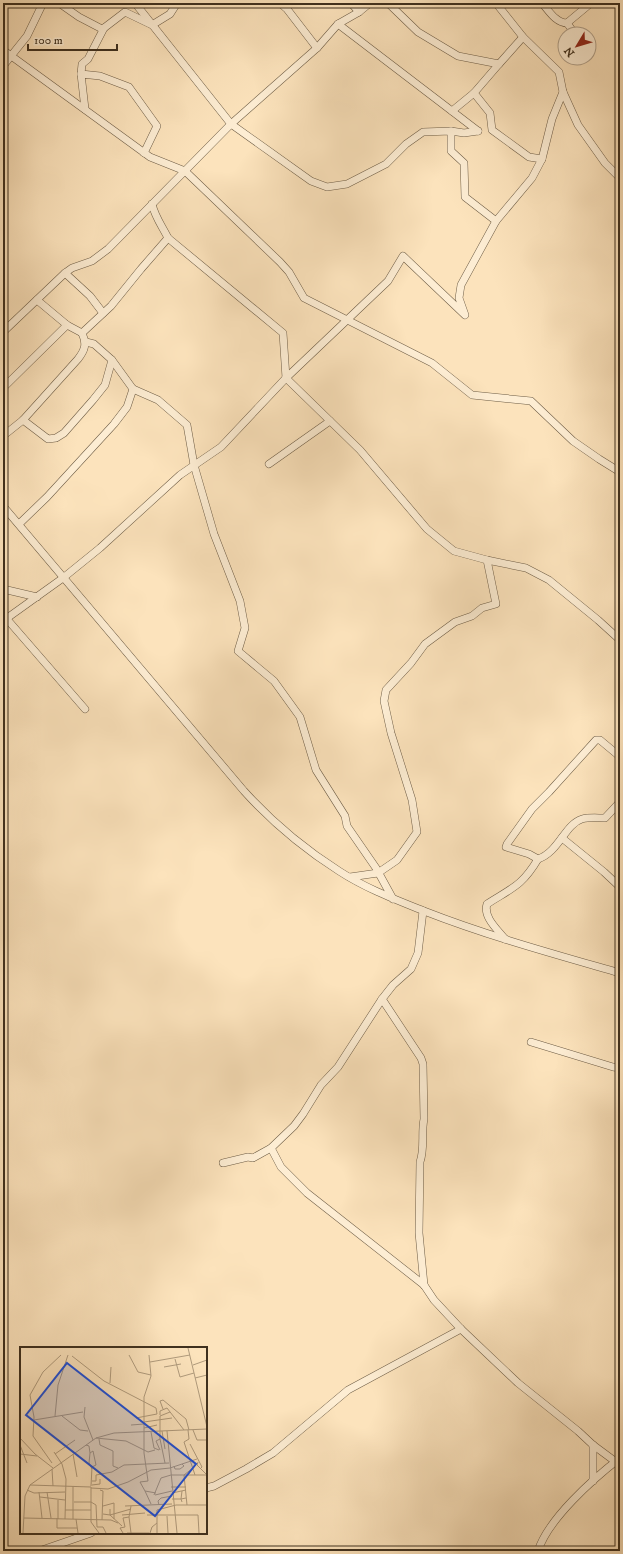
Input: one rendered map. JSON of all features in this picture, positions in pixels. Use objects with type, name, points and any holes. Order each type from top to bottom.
[{"type":"street","points":[[59,3],[91,25],[102,29],[104,28]]},
{"type":"street","points":[[135,3],[231,124],[311,181],[327,188],[347,184],[386,164],[406,144],[423,132],[451,131],[464,133],[478,131],[338,24]]},
{"type":"street","points":[[152,25],[170,14],[177,3]]},
{"type":"street","points":[[280,3],[287,9],[317,48]]},
{"type":"street","points":[[351,3],[359,12]]},
{"type":"street","points":[[3,332],[65,273],[72,268],[92,261],[108,249],[231,124],[317,48],[338,24],[359,12],[370,3]]},
{"type":"street","points":[[388,3],[418,32],[458,56],[499,64]]},
{"type":"street","points":[[496,3],[523,37],[559,72],[563,92],[578,125],[606,163],[620,178]]},
{"type":"street","points":[[542,3],[556,19],[561,23],[566,23],[568,26]]},
{"type":"street","points":[[566,23],[591,3]]},
{"type":"street","points":[[3,66],[27,36],[40,4]]},
{"type":"street","points":[[85,109],[81,74],[82,64],[88,59],[104,28],[125,12],[152,25]]},
{"type":"street","points":[[452,111],[474,93],[523,37]]},
{"type":"street","points":[[3,50],[150,157],[185,171],[280,262],[289,272],[304,298],[432,363],[472,395],[531,401],[573,441],[620,472]]},
{"type":"street","points":[[81,74],[100,76],[129,87],[157,126],[144,153]]},
{"type":"street","points":[[85,709],[5,619],[64,578],[100,548],[180,475],[221,447],[286,378],[388,281],[403,256],[465,315],[459,298],[461,285],[496,221],[532,178],[542,160],[552,119],[563,92]]},
{"type":"street","points":[[474,93],[490,113],[492,130],[529,157],[542,160]]},
{"type":"street","points":[[451,131],[451,151],[464,163],[465,197],[496,221]]},
{"type":"street","points":[[152,204],[155,216],[160,222],[168,238],[283,333],[286,378],[360,450],[427,529],[454,550],[486,560],[526,568],[550,580],[620,640]]},
{"type":"street","points":[[82,333],[103,313],[168,238]]},
{"type":"street","points":[[65,273],[90,296],[103,313]]},
{"type":"street","points":[[3,436],[23,420],[78,359],[83,352],[86,342],[82,333],[67,325],[37,300]]},
{"type":"street","points":[[3,388],[67,325]]},
{"type":"street","points":[[86,342],[94,344],[112,360],[133,389],[158,400],[187,425],[194,465],[214,534],[240,602],[245,628],[238,651],[274,681],[300,717],[316,770],[345,816],[348,826],[393,899]]},
{"type":"street","points":[[23,420],[48,439],[56,438],[64,433],[105,385],[112,360]]},
{"type":"street","points":[[19,524],[48,496],[114,424],[127,407],[133,389]]},
{"type":"street","points":[[269,464],[330,421]]},
{"type":"street","points":[[3,506],[244,791],[265,814],[312,854],[350,878],[393,899],[423,911],[465,927],[620,973]]},
{"type":"street","points":[[350,878],[378,873],[397,860],[417,832],[412,800],[391,733],[384,701],[386,690],[411,663],[425,644],[455,622],[472,616],[482,608],[496,604],[486,560]]},
{"type":"street","points":[[3,589],[37,597]]},
{"type":"street","points":[[538,859],[529,854],[506,847],[532,809],[596,740],[600,740],[620,755]]},
{"type":"street","points":[[505,939],[490,922],[486,909],[487,904],[516,886],[529,874],[538,859],[546,856],[573,825],[580,820],[605,818],[620,802]]},
{"type":"street","points":[[562,838],[620,887]]},
{"type":"street","points":[[223,1163],[248,1157],[253,1158],[271,1148],[303,1114],[321,1086],[338,1067],[382,999],[393,985],[411,969],[418,953],[423,911]]},
{"type":"street","points":[[382,999],[421,1058],[423,1064],[424,1119],[422,1156],[420,1162],[419,1233],[424,1285]]},
{"type":"street","points":[[531,1042],[620,1068]]},
{"type":"street","points":[[271,1148],[281,1167],[307,1193],[424,1285],[434,1300],[518,1383],[578,1431],[593,1445],[618,1460],[593,1481],[557,1518],[541,1543],[538,1551]]},
{"type":"street","points":[[207,1488],[214,1486],[273,1453],[348,1390],[462,1329]]},
{"type":"street","points":[[593,1445],[593,1481]]},
{"type":"street","points":[[39,1551],[88,1534]]}]
